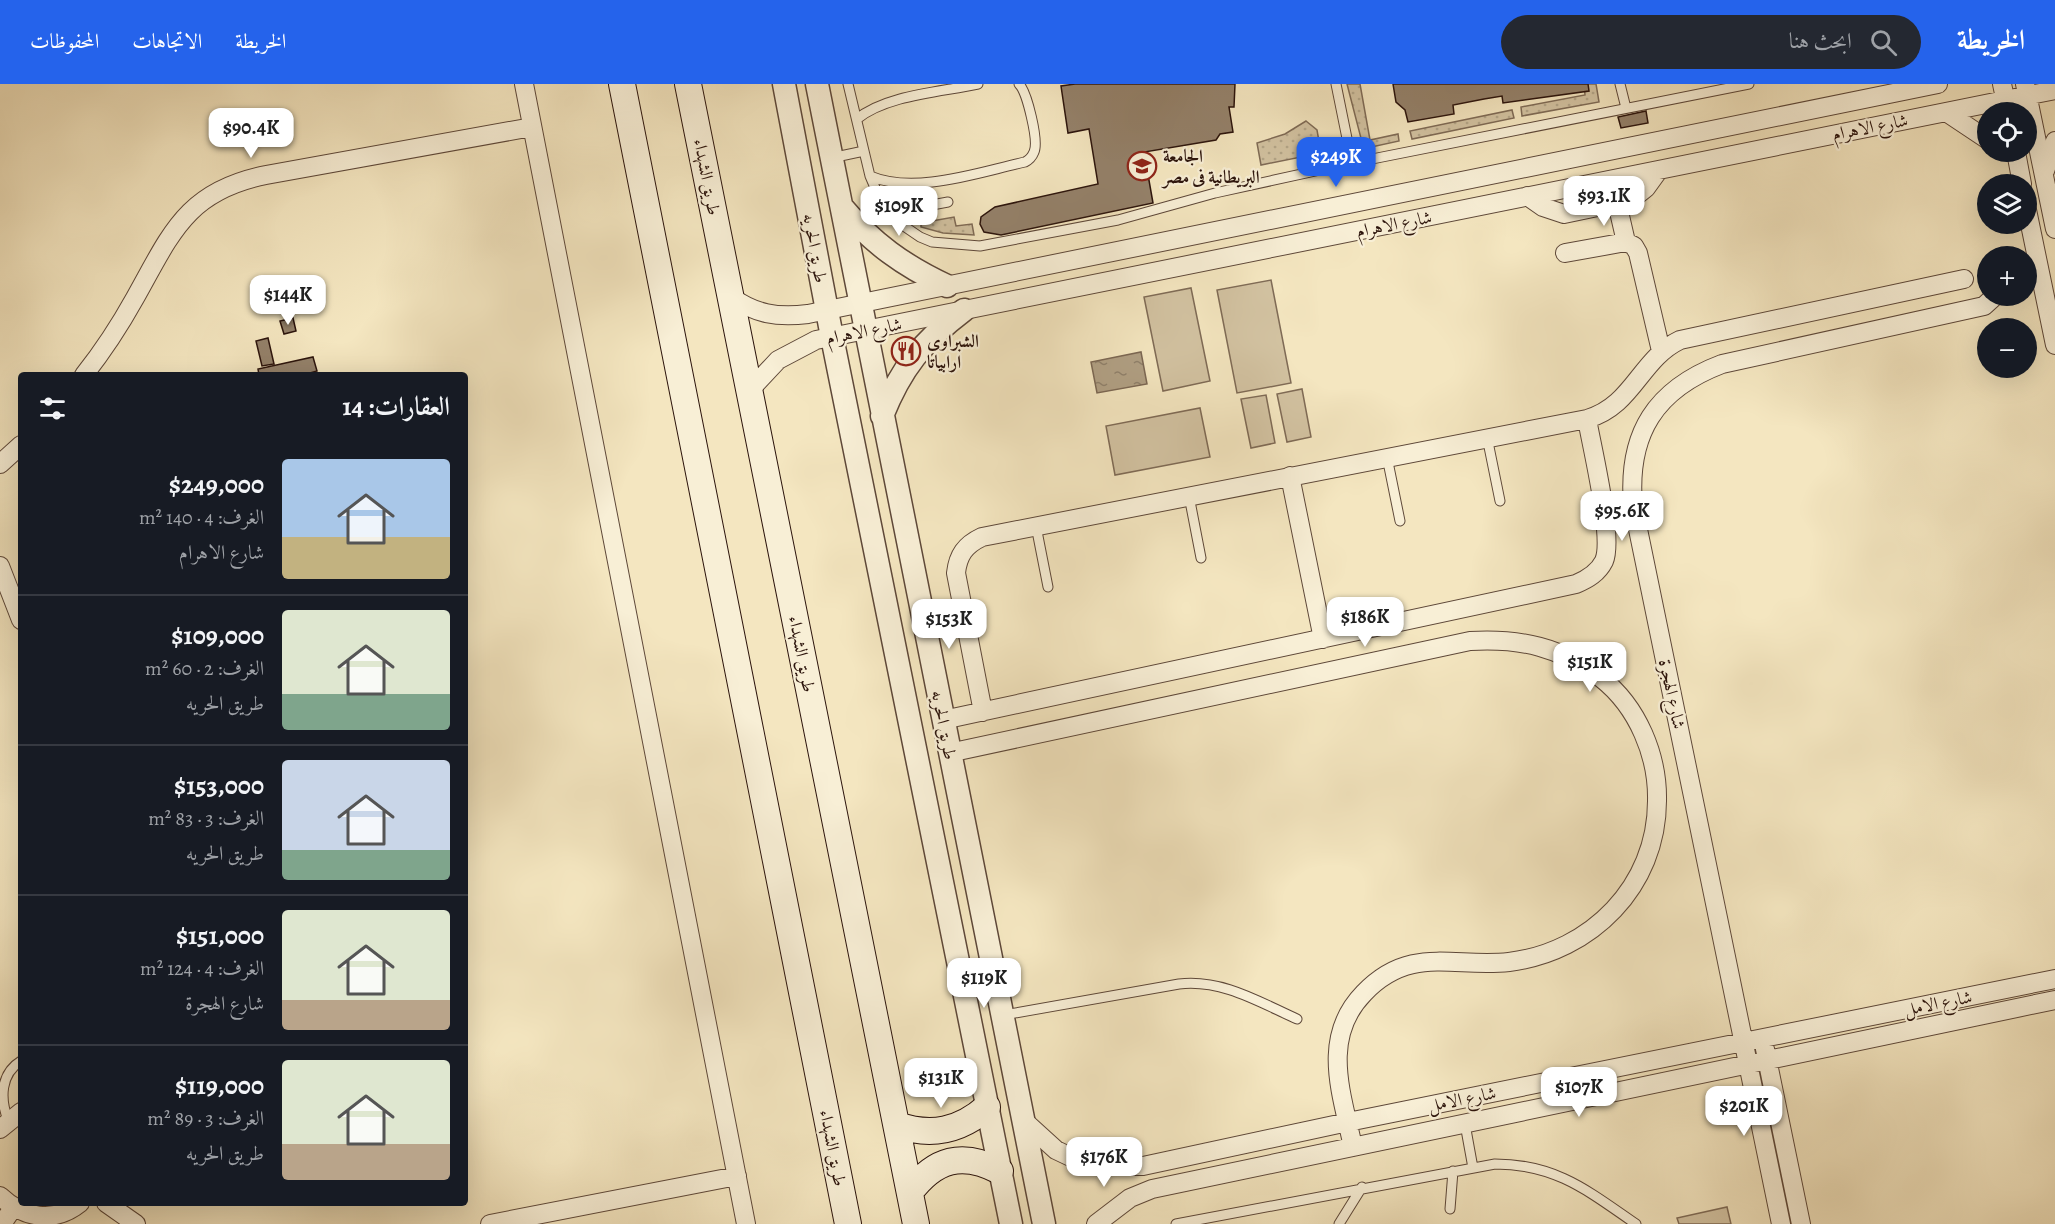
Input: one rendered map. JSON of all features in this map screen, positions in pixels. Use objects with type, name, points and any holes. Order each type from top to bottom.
[{"type":"main road","name":"طريق الشهداء","points":[[622,84],[848,1224]]},
{"type":"main road","name":"طريق الشهداء","points":[[688,84],[916,1224]]},
{"type":"main road","points":[[897,1125],[928,1132],[945,1131],[960,1126],[987,1107]]},
{"type":"main road","points":[[910,1192],[934,1167],[950,1161],[968,1160],[985,1163],[1000,1171]]},
{"type":"street","points":[[524,84],[746,1224]]},
{"type":"street","name":"طريق الحريه","points":[[784,84],[826,309],[1011,1224]]},
{"type":"street","name":"طريق الحريه","points":[[817,84],[1044,1224]]},
{"type":"street","name":"شارع الاهرام","points":[[730,296],[746,308],[766,315],[787,317],[1938,84]]},
{"type":"street","points":[[2026,90],[2055,230]]},
{"type":"street","name":"شارع الاهرام","points":[[749,391],[778,360],[816,340],[1946,112],[2005,99],[2026,90],[2055,90]]},
{"type":"street","points":[[1946,112],[1977,133]]},
{"type":"street","points":[[86,372],[120,325],[176,226],[194,207],[224,187],[266,175],[532,127]]},
{"type":"street","points":[[2044,175],[2055,141]]},
{"type":"street","points":[[800,166],[831,158]]},
{"type":"street","points":[[1527,196],[1543,207],[1564,214],[1617,203],[1638,195],[1659,170]]},
{"type":"street","points":[[1617,203],[1626,242]]},
{"type":"street","points":[[840,204],[861,231],[886,253],[915,271],[947,286]]},
{"type":"street","points":[[2032,234],[2055,345]]},
{"type":"street","points":[[1565,253],[1626,242],[1634,246],[1638,253],[1661,351]]},
{"type":"street","points":[[1019,271],[1025,298]]},
{"type":"street","points":[[993,277],[1000,303]]},
{"type":"street","points":[[983,712],[956,573],[957,561],[963,550],[982,537],[1587,419],[1617,404],[1661,351],[1690,337],[1964,279]]},
{"type":"street","name":"شارع الهجرة","points":[[1780,1224],[1633,504],[1631,478],[1635,453],[1644,428],[1658,406],[1676,387],[1698,373],[1722,364],[1977,304]]},
{"type":"street","points":[[882,416],[895,385],[913,356],[937,331],[964,310]]},
{"type":"street","points":[[943,720],[1576,584],[1597,572],[1607,549],[1607,537],[1587,419]]},
{"type":"street","points":[[0,464],[18,448]]},
{"type":"street","points":[[1290,476],[1323,639]]},
{"type":"street","points":[[0,566],[18,612]]},
{"type":"street","points":[[917,760],[1470,641],[1499,639],[1538,645],[1584,665],[1607,683],[1627,705],[1642,730],[1652,758],[1657,787],[1657,817],[1652,846],[1641,873],[1625,898],[1605,920],[1581,938],[1558,949],[1509,962],[1432,960],[1406,965],[1383,977],[1363,994],[1345,1023],[1339,1039],[1336,1065],[1353,1147]]},
{"type":"street","name":"شارع الامل","points":[[1022,1119],[1056,1150],[1099,1166],[1122,1168],[1143,1166],[1347,1122],[2055,979]]},
{"type":"street","points":[[964,993],[996,986]]},
{"type":"street","name":"شارع الامل","points":[[1096,1224],[1130,1198],[1152,1189],[2055,1000]]},
{"type":"street","points":[[1763,1038],[1801,1224]]},
{"type":"street","points":[[1122,1168],[1121,1184],[1130,1198]]},
{"type":"street","points":[[489,1224],[736,1176]]},
{"type":"street","points":[[2,1224],[6,1202],[29,1215],[46,1217],[63,1214],[75,1206]]},
{"type":"street","points":[[109,1206],[136,1224]]},
{"type":"lane","points":[[860,84],[849,85],[870,176],[876,195],[889,213],[909,230],[932,242],[980,246],[1118,220],[1215,193],[1352,163],[1749,84]]},
{"type":"lane","points":[[857,119],[873,108],[893,101],[978,84]]},
{"type":"lane","points":[[870,176],[889,183],[909,184],[1025,162],[1033,155],[1036,143],[1026,95],[1019,84]]},
{"type":"lane","points":[[1335,84],[1352,163]]},
{"type":"lane","points":[[1620,84],[1626,108]]},
{"type":"lane","points":[[831,158],[864,151]]},
{"type":"lane","points":[[889,213],[948,202]]},
{"type":"lane","points":[[1487,437],[1500,501]]},
{"type":"lane","points":[[1387,457],[1400,520]]},
{"type":"lane","points":[[1189,496],[1201,558]]},
{"type":"lane","points":[[1036,526],[1048,587]]},
{"type":"lane","points":[[1002,1015],[1179,984],[1200,983],[1231,989],[1297,1019]]},
{"type":"lane","points":[[10,1121],[1,1090],[6,1076],[18,1064]]},
{"type":"lane","points":[[1465,1124],[1473,1168]]},
{"type":"lane","points":[[1176,1224],[1362,1187],[1473,1168],[1517,1164],[1561,1175],[1636,1224]]},
{"type":"lane","points":[[1450,1209],[1453,1171]]},
{"type":"lane","points":[[1339,1224],[1362,1187]]},
{"type":"shaded area","points":[[1347,84],[1360,84],[1370,140],[1398,134],[1399,141],[1367,148],[1363,146]]},
{"type":"shaded area","points":[[1584,84],[1596,84],[1599,102],[1522,116],[1521,107],[1585,95]]},
{"type":"shaded area","points":[[1512,110],[1514,118],[1412,139],[1410,131]]},
{"type":"shaded area","points":[[1306,121],[1317,130],[1321,153],[1261,165],[1257,143],[1285,134]]},
{"type":"shaded area","points":[[954,217],[956,226],[972,224],[974,235],[943,233],[921,227],[921,223]]},
{"type":"shaded area","points":[[1271,280],[1291,383],[1237,393],[1217,290]]},
{"type":"shaded area","points":[[1191,288],[1210,381],[1163,391],[1144,297]]},
{"type":"shaded area","points":[[1302,389],[1311,437],[1287,442],[1277,394]]},
{"type":"shaded area","points":[[1266,395],[1275,443],[1251,448],[1241,399]]},
{"type":"shaded area","points":[[1200,408],[1210,457],[1115,475],[1106,426]]},
{"type":"shaded area","points":[[1727,1207],[1731,1224],[1679,1224],[1677,1218]]},
{"type":"water","points":[[1141,352],[1147,384],[1097,393],[1091,362]]},
{"type":"building","points":[[1075,84],[1235,84],[1234,107],[1229,107],[1233,132],[1220,134],[1216,140],[1144,152],[1153,203],[1001,235],[984,232],[980,224],[981,217],[995,207],[1098,184],[1089,129],[1068,133],[1061,86]]},
{"type":"building","points":[[1393,84],[1588,84],[1589,91],[1503,103],[1502,96],[1484,99],[1453,105],[1454,114],[1408,122],[1405,110],[1396,102]]},
{"type":"building","points":[[1646,111],[1648,123],[1621,128],[1618,117]]},
{"type":"building","points":[[293,318],[296,331],[284,334],[280,321]]},
{"type":"building","points":[[268,338],[274,364],[262,366],[256,341]]},
{"type":"building","points":[[313,357],[317,371],[258,372],[258,369]]},
{"type":"place","name":"الجامعة البريطانية فى مصر","points":[[1142,166]]},
{"type":"place","name":"الشبراوى ارابياتا","points":[[906,351]]}]
